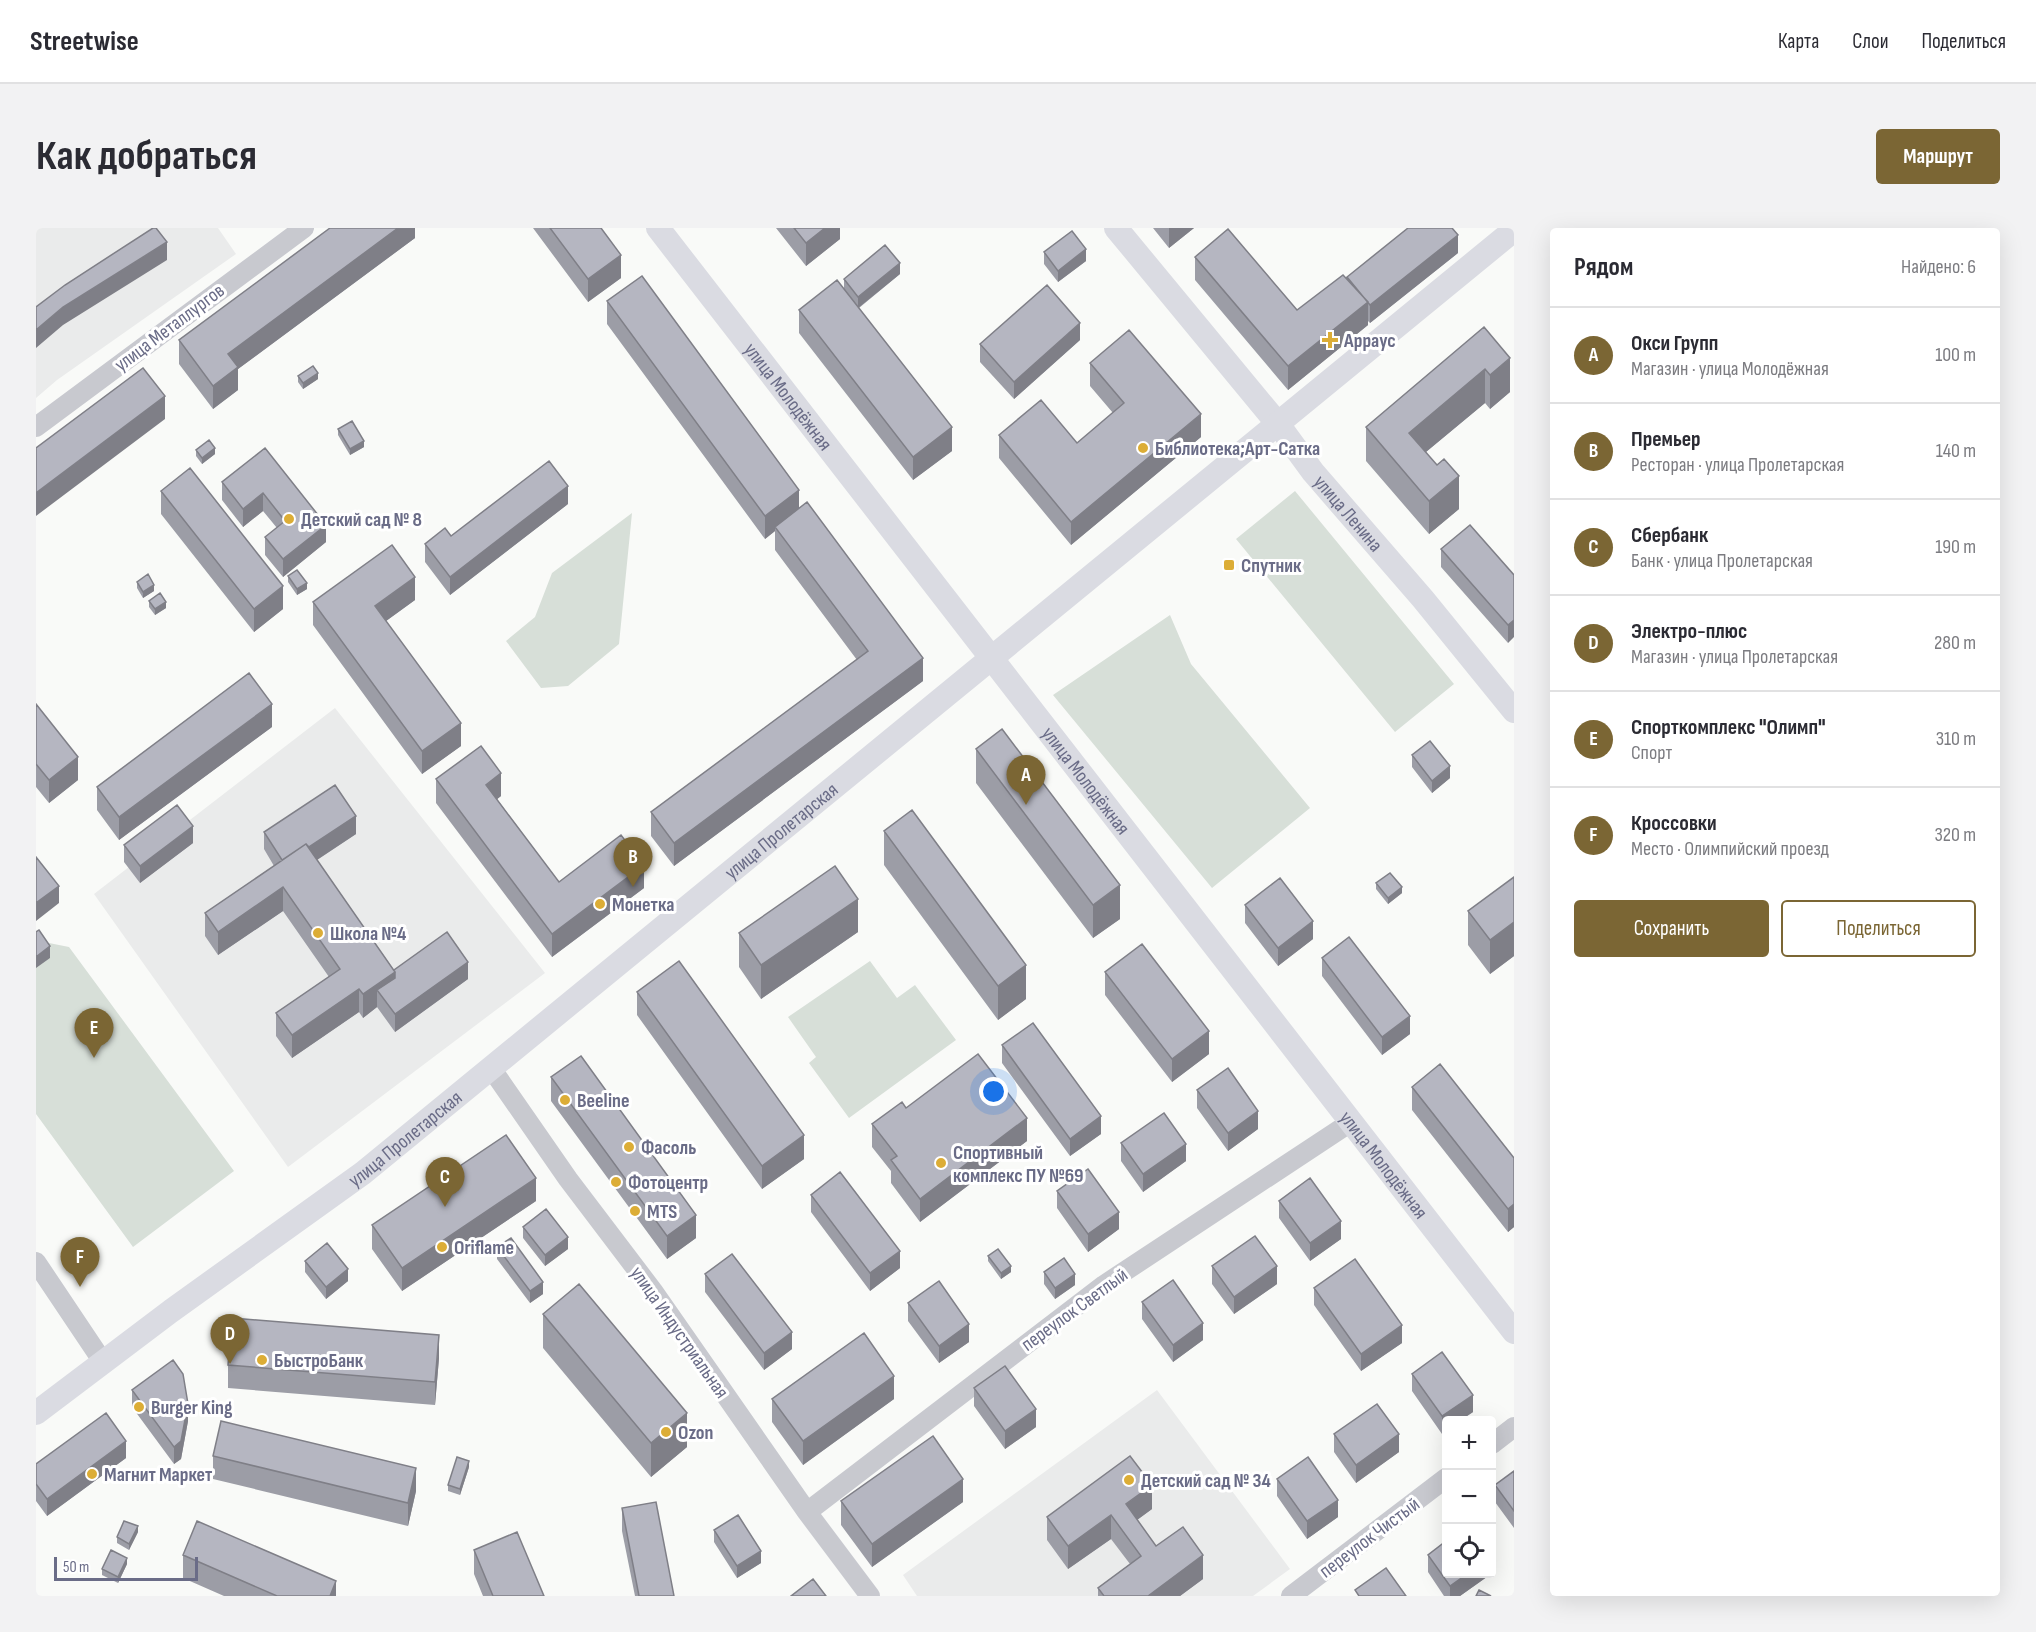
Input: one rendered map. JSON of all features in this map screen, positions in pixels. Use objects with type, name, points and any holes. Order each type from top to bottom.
[{"type":"main road","name":"улица Молодёжная","points":[[658,228],[1514,1332]]},
{"type":"main road","name":"улица Ленина","points":[[1116,228],[1278,424],[1313,472],[1423,599],[1514,711]]},
{"type":"main road","name":"улица Пролетарская","points":[[36,1413],[363,1173],[1514,230]]},
{"type":"street","name":"улица Металлургов","points":[[36,427],[304,228]]},
{"type":"street","name":"улица Индустриальная","points":[[491,1068],[568,1179],[652,1291],[807,1512],[870,1596]]},
{"type":"street","name":"переулок Светлый","points":[[807,1512],[1104,1285],[1351,1122]]},
{"type":"street","points":[[36,1262],[103,1362]]},
{"type":"street","points":[[1496,1440],[1514,1427]]},
{"type":"street","name":"переулок Чистый","points":[[1291,1596],[1442,1481]]},
{"type":"shaded area","points":[[36,228],[218,228],[236,254],[57,380],[36,398]]},
{"type":"shaded area","points":[[1295,491],[1454,684],[1395,732],[1236,539]]},
{"type":"shaded area","points":[[632,513],[619,644],[568,686],[541,688],[506,641],[535,617],[552,573]]},
{"type":"shaded area","points":[[1170,615],[1191,664],[1310,808],[1212,888],[1053,695]]},
{"type":"shaded area","name":"Школа №4","points":[[335,708],[545,973],[288,1167],[94,894]]},
{"type":"shaded area","points":[[39,941],[69,947],[234,1171],[133,1247],[36,1114],[36,943]]},
{"type":"shaded area","points":[[870,961],[897,998],[915,985],[956,1040],[849,1118],[809,1063],[816,1057],[788,1017]]},
{"type":"shaded area","name":"Детский сад № 34","points":[[1157,1390],[1290,1569],[1253,1596],[917,1596],[903,1575]]},
{"type":"building","points":[[156,228],[167,242],[63,307],[36,330],[36,307],[65,285]]},
{"type":"building","points":[[330,228],[398,228],[228,354],[238,367],[213,386],[179,340]]},
{"type":"building","points":[[550,228],[601,228],[621,255],[588,279]]},
{"type":"building","points":[[794,228],[825,228],[806,243]]},
{"type":"building","points":[[1408,228],[1452,228],[1458,235],[1370,305],[1347,277]]},
{"type":"building","points":[[1228,229],[1297,310],[1343,275],[1368,302],[1288,366],[1195,257]]},
{"type":"building","points":[[1072,231],[1086,249],[1058,271],[1044,252]]},
{"type":"building","points":[[885,245],[900,263],[858,297],[844,279]]},
{"type":"building","points":[[642,276],[799,490],[765,516],[607,301]]},
{"type":"building","points":[[837,280],[952,427],[913,457],[799,310]]},
{"type":"building","points":[[1047,285],[1080,323],[1014,382],[980,344]]},
{"type":"building","points":[[1484,327],[1510,358],[1490,375],[1485,369],[1409,433],[1437,465],[1444,459],[1459,476],[1429,501],[1366,427]]},
{"type":"building","name":"Библиотека;Арт-Сатка","points":[[1129,330],[1201,414],[1071,522],[999,435],[1041,400],[1077,443],[1124,403],[1090,363]]},
{"type":"building","points":[[313,366],[318,373],[303,383],[298,376]]},
{"type":"building","points":[[143,368],[165,396],[36,493],[36,448]]},
{"type":"building","points":[[352,421],[364,441],[350,449],[338,429]]},
{"type":"building","points":[[209,440],[215,448],[202,458],[196,450]]},
{"type":"building","points":[[265,448],[326,525],[283,559],[265,537],[285,521],[263,493],[243,509],[222,482]]},
{"type":"building","points":[[549,461],[568,486],[450,577],[425,544],[445,528],[451,536]]},
{"type":"building","points":[[190,468],[283,586],[254,609],[161,491]]},
{"type":"building","points":[[807,502],[923,658],[674,843],[651,812],[868,651],[775,527]]},
{"type":"building","points":[[1470,525],[1514,575],[1514,620],[1508,625],[1441,549]]},
{"type":"building","points":[[392,545],[415,577],[375,606],[461,723],[422,751],[313,602]]},
{"type":"building","points":[[297,570],[307,583],[297,589],[288,576]]},
{"type":"building","points":[[148,574],[154,585],[143,592],[137,582]]},
{"type":"building","points":[[160,593],[166,602],[155,609],[149,601]]},
{"type":"building","points":[[249,673],[272,704],[119,817],[97,787]]},
{"type":"building","points":[[36,704],[78,757],[49,780],[36,764]]},
{"type":"building","points":[[1002,729],[1120,885],[1093,905],[976,749]]},
{"type":"building","points":[[1430,741],[1450,766],[1432,781],[1412,755]]},
{"type":"building","points":[[481,746],[501,773],[486,785],[559,882],[621,835],[644,865],[552,934],[436,779]]},
{"type":"building","points":[[335,785],[356,816],[309,847],[306,844],[282,860],[264,832]]},
{"type":"building","points":[[177,805],[193,826],[140,866],[124,845]]},
{"type":"building","points":[[912,810],[1026,965],[998,986],[884,831]]},
{"type":"building","points":[[306,844],[395,972],[363,994],[359,989],[292,1035],[276,1013],[340,969],[283,887],[218,932],[205,913]]},
{"type":"building","points":[[36,857],[59,886],[36,903]]},
{"type":"building","points":[[835,866],[858,899],[761,965],[739,933]]},
{"type":"building","points":[[1390,873],[1402,887],[1388,898],[1376,883]]},
{"type":"building","points":[[1514,877],[1514,922],[1490,940],[1468,911]]},
{"type":"building","points":[[1280,878],[1313,921],[1278,948],[1245,905]]},
{"type":"building","points":[[39,930],[50,946],[36,957],[36,932]]},
{"type":"building","points":[[447,932],[468,962],[395,1014],[377,990],[395,978],[394,970]]},
{"type":"building","points":[[1349,937],[1410,1016],[1382,1037],[1322,958]]},
{"type":"building","points":[[1142,944],[1209,1031],[1172,1059],[1105,972]]},
{"type":"building","points":[[679,961],[804,1135],[762,1166],[637,992]]},
{"type":"building","points":[[1033,1023],[1101,1116],[1070,1139],[1002,1045]]},
{"type":"building","name":"Спортивный комплекс ПУ №69","points":[[978,1054],[1027,1118],[920,1199],[891,1160],[897,1156],[872,1124],[902,1102],[906,1108]]},
{"type":"building","points":[[581,1056],[696,1215],[667,1236],[551,1077]]},
{"type":"building","points":[[1440,1064],[1514,1158],[1514,1204],[1508,1209],[1412,1087]]},
{"type":"building","points":[[1228,1068],[1258,1111],[1228,1133],[1197,1090]]},
{"type":"building","points":[[1164,1113],[1186,1144],[1143,1174],[1121,1143]]},
{"type":"building","points":[[506,1135],[536,1178],[402,1268],[372,1225]]},
{"type":"building","points":[[1088,1169],[1119,1212],[1088,1234],[1057,1191]]},
{"type":"building","points":[[840,1172],[900,1251],[870,1273],[811,1195]]},
{"type":"building","points":[[1310,1178],[1341,1221],[1310,1243],[1279,1201]]},
{"type":"building","points":[[546,1209],[568,1237],[545,1255],[523,1227]]},
{"type":"building","points":[[1255,1236],[1277,1266],[1234,1297],[1212,1266]]},
{"type":"building","points":[[511,1238],[543,1282],[530,1291],[497,1247]]},
{"type":"building","points":[[327,1243],[348,1269],[326,1287],[305,1261]]},
{"type":"building","points":[[998,1249],[1011,1266],[1001,1273],[988,1256]]},
{"type":"building","points":[[732,1254],[792,1332],[764,1353],[705,1274]]},
{"type":"building","points":[[1064,1258],[1075,1274],[1055,1288],[1044,1272]]},
{"type":"building","points":[[1355,1259],[1402,1325],[1361,1354],[1314,1288]]},
{"type":"building","points":[[1173,1280],[1203,1323],[1173,1345],[1142,1302]]},
{"type":"building","points":[[939,1281],[969,1324],[939,1346],[908,1303]]},
{"type":"building","points":[[579,1284],[687,1413],[651,1443],[543,1314]]},
{"type":"building","points":[[232,1318],[439,1335],[435,1382],[228,1365]]},
{"type":"building","points":[[864,1333],[894,1376],[803,1441],[772,1399]]},
{"type":"building","points":[[1442,1352],[1473,1395],[1442,1416],[1412,1374]]},
{"type":"building","points":[[173,1360],[183,1374],[188,1404],[181,1441],[174,1447],[132,1390]]},
{"type":"building","points":[[1005,1366],[1036,1409],[1005,1431],[974,1388]]},
{"type":"building","points":[[1377,1404],[1399,1434],[1356,1465],[1334,1434]]},
{"type":"building","points":[[106,1413],[126,1441],[47,1499],[36,1484],[36,1464]]},
{"type":"building","points":[[221,1421],[416,1468],[408,1503],[213,1456]]},
{"type":"building","points":[[933,1436],[963,1479],[872,1544],[841,1501]]},
{"type":"building","points":[[1130,1456],[1152,1485],[1126,1504],[1156,1546],[1183,1527],[1203,1555],[1148,1596],[1104,1596],[1098,1588],[1141,1556],[1111,1515],[1068,1546],[1047,1517]]},
{"type":"building","points":[[457,1457],[469,1461],[460,1489],[448,1485]]},
{"type":"building","points":[[1308,1457],[1338,1500],[1307,1521],[1277,1479]]},
{"type":"building","points":[[1514,1471],[1514,1511],[1496,1486]]},
{"type":"building","points":[[656,1502],[674,1596],[639,1596],[622,1508]]},
{"type":"building","points":[[738,1515],[761,1551],[737,1566],[714,1530]]},
{"type":"building","points":[[124,1521],[138,1526],[129,1544],[117,1537]]},
{"type":"building","points":[[197,1521],[336,1581],[330,1596],[277,1596],[183,1555]]},
{"type":"building","points":[[517,1532],[544,1596],[493,1596],[474,1550]]},
{"type":"building","points":[[1442,1544],[1442,1575],[1428,1555]]},
{"type":"building","points":[[111,1550],[127,1558],[118,1577],[102,1569]]},
{"type":"building","points":[[1386,1568],[1406,1596],[1359,1596],[1355,1590]]},
{"type":"building","points":[[1444,1578],[1461,1578],[1450,1586]]},
{"type":"building","points":[[813,1579],[826,1596],[791,1596]]},
{"type":"building","points":[[1479,1590],[1491,1596],[1476,1596]]},
{"type":"place","name":"Арраус","points":[[1330,340]]},
{"type":"place","name":"Библиотека;Арт-Сатка","points":[[1143,448]]},
{"type":"place","name":"Детский сад № 8","points":[[289,519]]},
{"type":"place","name":"Спутник","points":[[1229,565]]},
{"type":"place","name":"Окси Групп","points":[[1026,805]]},
{"type":"place","name":"Премьер","points":[[633,887]]},
{"type":"place","name":"Монетка","points":[[600,904]]},
{"type":"place","name":"Школа №4","points":[[318,933]]},
{"type":"place","name":"Спорткомплекс \"Олимп\"","points":[[94,1058]]},
{"type":"place","name":"Beeline","points":[[565,1100]]},
{"type":"place","name":"Фасоль","points":[[629,1147]]},
{"type":"place","name":"Спортивный комплекс ПУ №69","points":[[941,1163]]},
{"type":"place","name":"Фотоцентр","points":[[616,1182]]},
{"type":"place","name":"Сбербанк","points":[[445,1207]]},
{"type":"place","name":"MTS","points":[[635,1211]]},
{"type":"place","name":"Oriflame","points":[[442,1247]]},
{"type":"place","name":"Кроссовки","points":[[80,1287]]},
{"type":"place","name":"БыстроБанк","points":[[262,1360]]},
{"type":"place","name":"Электро-плюс","points":[[230,1364]]},
{"type":"place","name":"Burger King","points":[[139,1407]]},
{"type":"place","name":"Ozon","points":[[666,1432]]},
{"type":"place","name":"Магнит Маркет","points":[[92,1474]]},
{"type":"place","name":"Детский сад № 34","points":[[1129,1480]]}]
